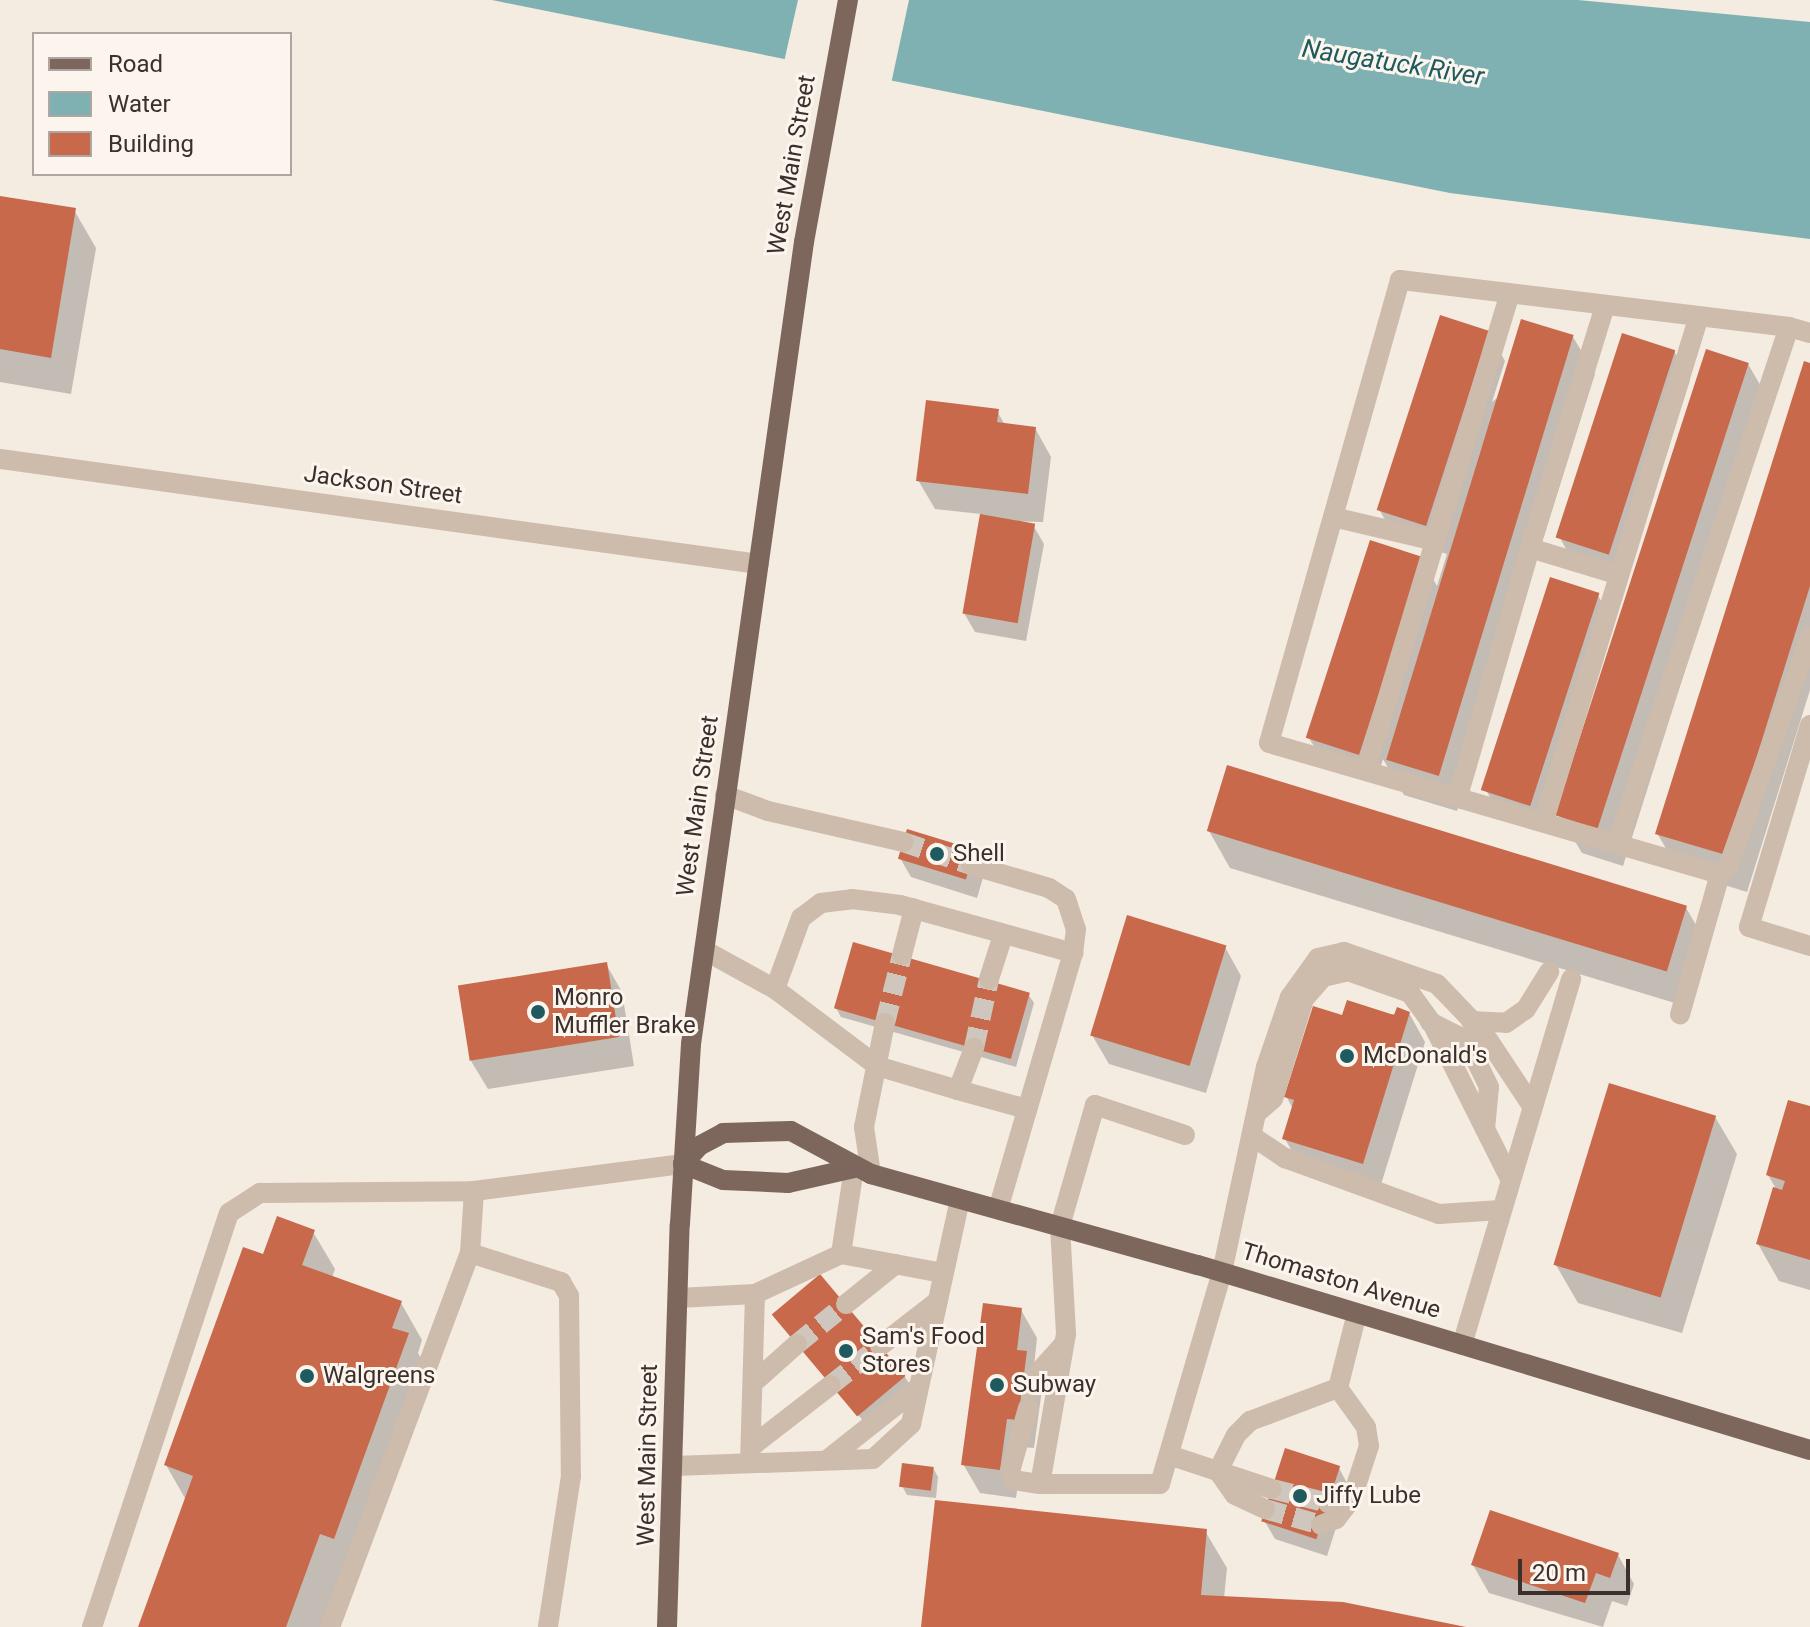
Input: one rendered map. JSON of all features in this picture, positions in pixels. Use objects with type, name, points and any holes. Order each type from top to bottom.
[{"type":"main road","name":"West Main Street","points":[[667,1627],[683,1164],[704,950],[820,147],[848,0]]},
{"type":"main road","name":"Thomaston Avenue","points":[[862,1171],[788,1183],[723,1180],[683,1164],[713,1136],[767,1129],[810,1137],[862,1171],[1222,1272],[1810,1450]]},
{"type":"street","points":[[1720,874],[1618,841],[1269,743],[1400,280],[1789,327],[1810,333]]},
{"type":"street","points":[[1366,770],[1510,293]]},
{"type":"street","points":[[1458,796],[1605,305]]},
{"type":"street","points":[[1544,820],[1699,316]]},
{"type":"street","points":[[1618,841],[1789,327]]},
{"type":"street","name":"Jackson Street","points":[[0,459],[759,564]]},
{"type":"street","points":[[1333,517],[1435,541]]},
{"type":"street","points":[[1530,548],[1619,575]]},
{"type":"street","points":[[1680,1014],[1720,874],[1727,870],[1810,637]]},
{"type":"street","points":[[1810,725],[1749,927],[1810,946]]},
{"type":"street","points":[[725,795],[781,815],[903,842]]},
{"type":"street","points":[[971,865],[1049,888],[1066,899],[1076,929],[1073,953],[998,1209]]},
{"type":"street","points":[[775,989],[801,918],[821,903],[852,899],[914,909],[1073,953]]},
{"type":"street","points":[[902,955],[914,909]]},
{"type":"street","points":[[989,979],[1003,935]]},
{"type":"street","points":[[704,950],[775,989],[877,1066],[1027,1109]]},
{"type":"street","points":[[1063,1345],[1037,1374],[1010,1471],[1014,1480],[1040,1484],[1160,1484],[1222,1272],[1256,1114],[1290,997],[1318,958],[1344,952],[1437,984],[1471,1021],[1532,1106]]},
{"type":"street","points":[[1256,1114],[1273,1099],[1304,999],[1323,977],[1348,971],[1410,993],[1430,1022],[1510,1179]]},
{"type":"street","points":[[1471,1021],[1506,1023],[1526,1009],[1549,972]]},
{"type":"street","points":[[1462,1345],[1571,979]]},
{"type":"street","points":[[841,1254],[862,1171],[864,1127],[885,1023]]},
{"type":"street","points":[[958,1090],[974,1048]]},
{"type":"street","points":[[1040,1484],[1063,1345],[1060,1226],[1095,1105],[1185,1135]]},
{"type":"street","points":[[1252,1136],[1285,1158],[1439,1214],[1501,1210]]},
{"type":"street","points":[[92,1627],[229,1213],[260,1193],[474,1191],[683,1164]]},
{"type":"street","points":[[330,1627],[470,1253],[474,1191]]},
{"type":"street","points":[[674,1466],[751,1455],[827,1460],[873,1459],[911,1424],[960,1199]]},
{"type":"street","points":[[470,1253],[561,1282],[569,1296],[571,1476],[548,1627]]},
{"type":"street","points":[[678,1298],[755,1294],[841,1254],[943,1273]]},
{"type":"street","points":[[846,1304],[896,1264]]},
{"type":"street","points":[[751,1455],[755,1294]]},
{"type":"street","points":[[880,1346],[938,1301]]},
{"type":"street","points":[[1321,1525],[1336,1519],[1337,1505],[1369,1446],[1366,1427],[1338,1388],[1357,1313]]},
{"type":"street","points":[[753,1383],[797,1344]]},
{"type":"street","points":[[751,1455],[831,1385]]},
{"type":"street","points":[[1218,1471],[1236,1435],[1250,1421],[1338,1388]]},
{"type":"street","points":[[1169,1455],[1218,1471],[1268,1499]]},
{"type":"water","name":"Naugatuck River","points":[[492,0],[1578,0],[1810,22],[1810,239],[1450,193]]},
{"type":"pier","points":[[798,0],[909,0],[891,84],[784,62]]},
{"type":"building","points":[[0,196],[76,208],[51,358],[0,349]]},
{"type":"building","points":[[1440,315],[1489,331],[1426,526],[1377,510]]},
{"type":"building","points":[[1521,319],[1574,335],[1439,776],[1386,760]]},
{"type":"building","points":[[1622,333],[1675,350],[1609,555],[1556,537]]},
{"type":"building","points":[[1706,349],[1749,363],[1597,829],[1555,815]]},
{"type":"building","points":[[1804,361],[1810,363],[1810,586],[1726,855],[1655,834]]},
{"type":"building","points":[[926,400],[999,409],[997,422],[1036,427],[1028,494],[916,481]]},
{"type":"building","points":[[980,514],[1035,524],[1018,623],[962,613]]},
{"type":"building","points":[[1370,540],[1423,557],[1359,755],[1306,738]]},
{"type":"building","points":[[1550,577],[1599,593],[1530,806],[1481,790]]},
{"type":"building","points":[[1227,765],[1687,906],[1667,972],[1207,831]]},
{"type":"building","name":"Shell","points":[[907,829],[975,850],[966,879],[898,859]]},
{"type":"building","points":[[1127,915],[1226,945],[1190,1066],[1090,1035]]},
{"type":"building","points":[[853,942],[1030,993],[1011,1059],[834,1008]]},
{"type":"building","name":"Monro Muffler Brake","points":[[607,962],[619,1037],[470,1061],[458,986]]},
{"type":"building","name":"McDonald's","points":[[1347,1000],[1394,1015],[1397,1007],[1410,1012],[1363,1164],[1282,1139],[1294,1100],[1284,1097],[1313,1006],[1342,1015]]},
{"type":"building","points":[[1609,1083],[1716,1116],[1661,1297],[1553,1265]]},
{"type":"building","points":[[1788,1100],[1810,1106],[1810,1260],[1756,1244],[1773,1187],[1782,1190],[1785,1181],[1766,1175]]},
{"type":"building","points":[[277,1216],[315,1230],[302,1265],[402,1301],[392,1328],[409,1333],[334,1539],[320,1534],[286,1627],[138,1627],[193,1476],[164,1465],[243,1247],[263,1254]]},
{"type":"building","points":[[820,1274],[905,1376],[857,1416],[772,1314]]},
{"type":"building","name":"Subway","points":[[983,1303],[1022,1308],[1017,1350],[1027,1351],[1018,1420],[1007,1419],[1000,1470],[961,1465]]},
{"type":"building","name":"Jiffy Lube","points":[[1285,1448],[1340,1466],[1316,1539],[1261,1521]]},
{"type":"building","points":[[902,1463],[934,1467],[931,1491],[899,1487]]},
{"type":"building","points":[[935,1500],[1207,1529],[1201,1595],[1343,1602],[1466,1627],[921,1627]]},
{"type":"building","points":[[1490,1510],[1619,1553],[1610,1578],[1596,1573],[1585,1603],[1471,1565]]},
{"type":"tunnel","points":[[903,842],[971,865]]},
{"type":"tunnel","points":[[885,1023],[902,955]]},
{"type":"tunnel","points":[[974,1048],[989,979]]},
{"type":"tunnel","points":[[797,1344],[846,1304]]},
{"type":"tunnel","points":[[831,1385],[880,1346]]},
{"type":"tunnel","points":[[1272,1489],[1328,1503]]},
{"type":"tunnel","points":[[1265,1509],[1321,1525]]},
{"type":"place","name":"Shell","points":[[937,854]]},
{"type":"place","name":"Monro Muffler Brake","points":[[538,1012]]},
{"type":"place","name":"McDonald's","points":[[1347,1056]]},
{"type":"place","name":"Sam's Food Stores","points":[[846,1351]]},
{"type":"place","name":"Walgreens","points":[[307,1376]]},
{"type":"place","name":"Subway","points":[[997,1385]]},
{"type":"place","name":"Jiffy Lube","points":[[1300,1496]]}]
